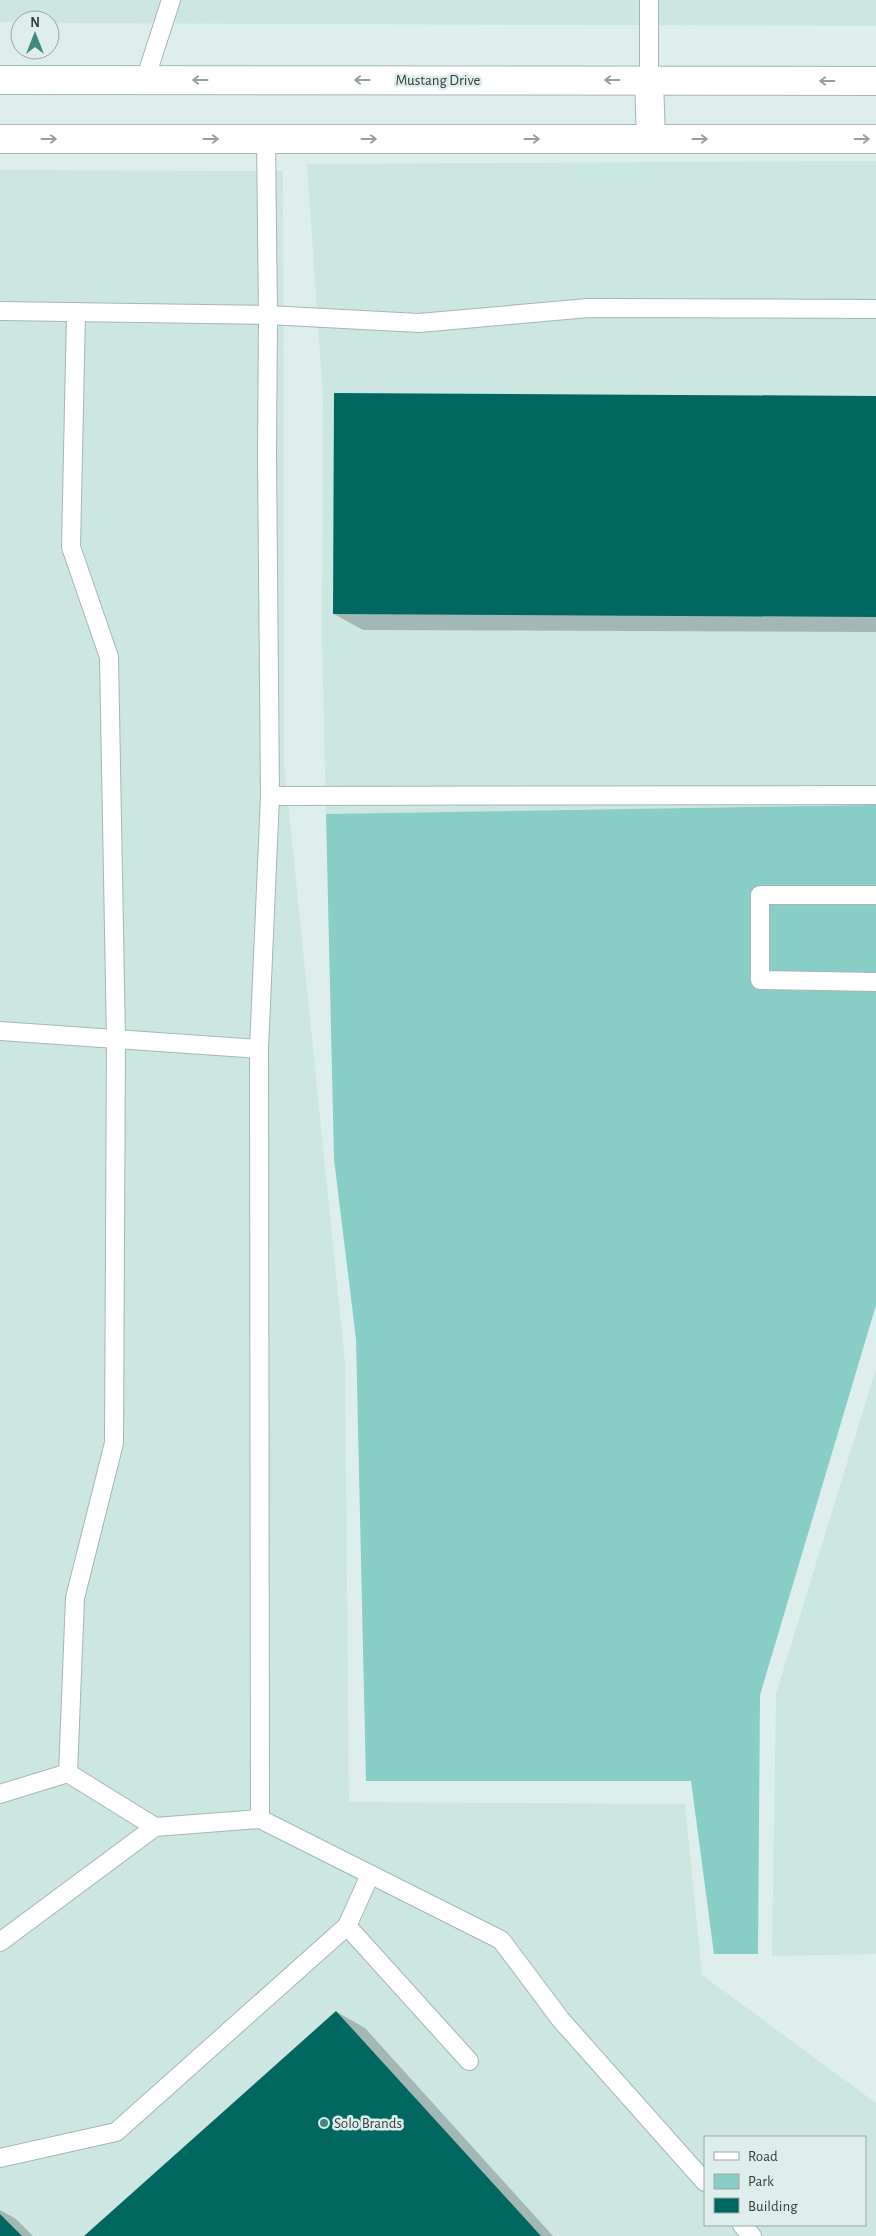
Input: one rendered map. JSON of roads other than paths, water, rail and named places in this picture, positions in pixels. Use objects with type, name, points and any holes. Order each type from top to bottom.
[{"type":"main road","name":"Mustang Drive","points":[[0,80],[876,80]]},
{"type":"main road","points":[[650,80],[651,139]]},
{"type":"main road","points":[[0,139],[876,139]]},
{"type":"lane","points":[[145,80],[170,0]]},
{"type":"lane","points":[[649,0],[650,80]]},
{"type":"lane","points":[[260,1819],[259,1049],[270,796],[266,139]]},
{"type":"lane","points":[[0,311],[268,315],[419,323],[588,308],[876,309]]},
{"type":"lane","points":[[68,1773],[75,1598],[114,1443],[116,1039],[109,657],[71,547],[76,312]]},
{"type":"lane","points":[[270,796],[876,796]]},
{"type":"lane","points":[[876,895],[760,895],[760,980],[876,982]]},
{"type":"lane","points":[[0,1031],[259,1049]]},
{"type":"lane","points":[[0,1794],[68,1773],[155,1827]]},
{"type":"lane","points":[[0,1942],[155,1827],[260,1819],[501,1940],[562,2020],[704,2181]]},
{"type":"lane","points":[[0,2158],[116,2132],[347,1926],[370,1875]]},
{"type":"lane","points":[[347,1926],[469,2061]]},
{"type":"lane","points":[[743,2226],[752,2236]]},
{"type":"place","name":"Solo Brands","points":[[324,2123]]}]
